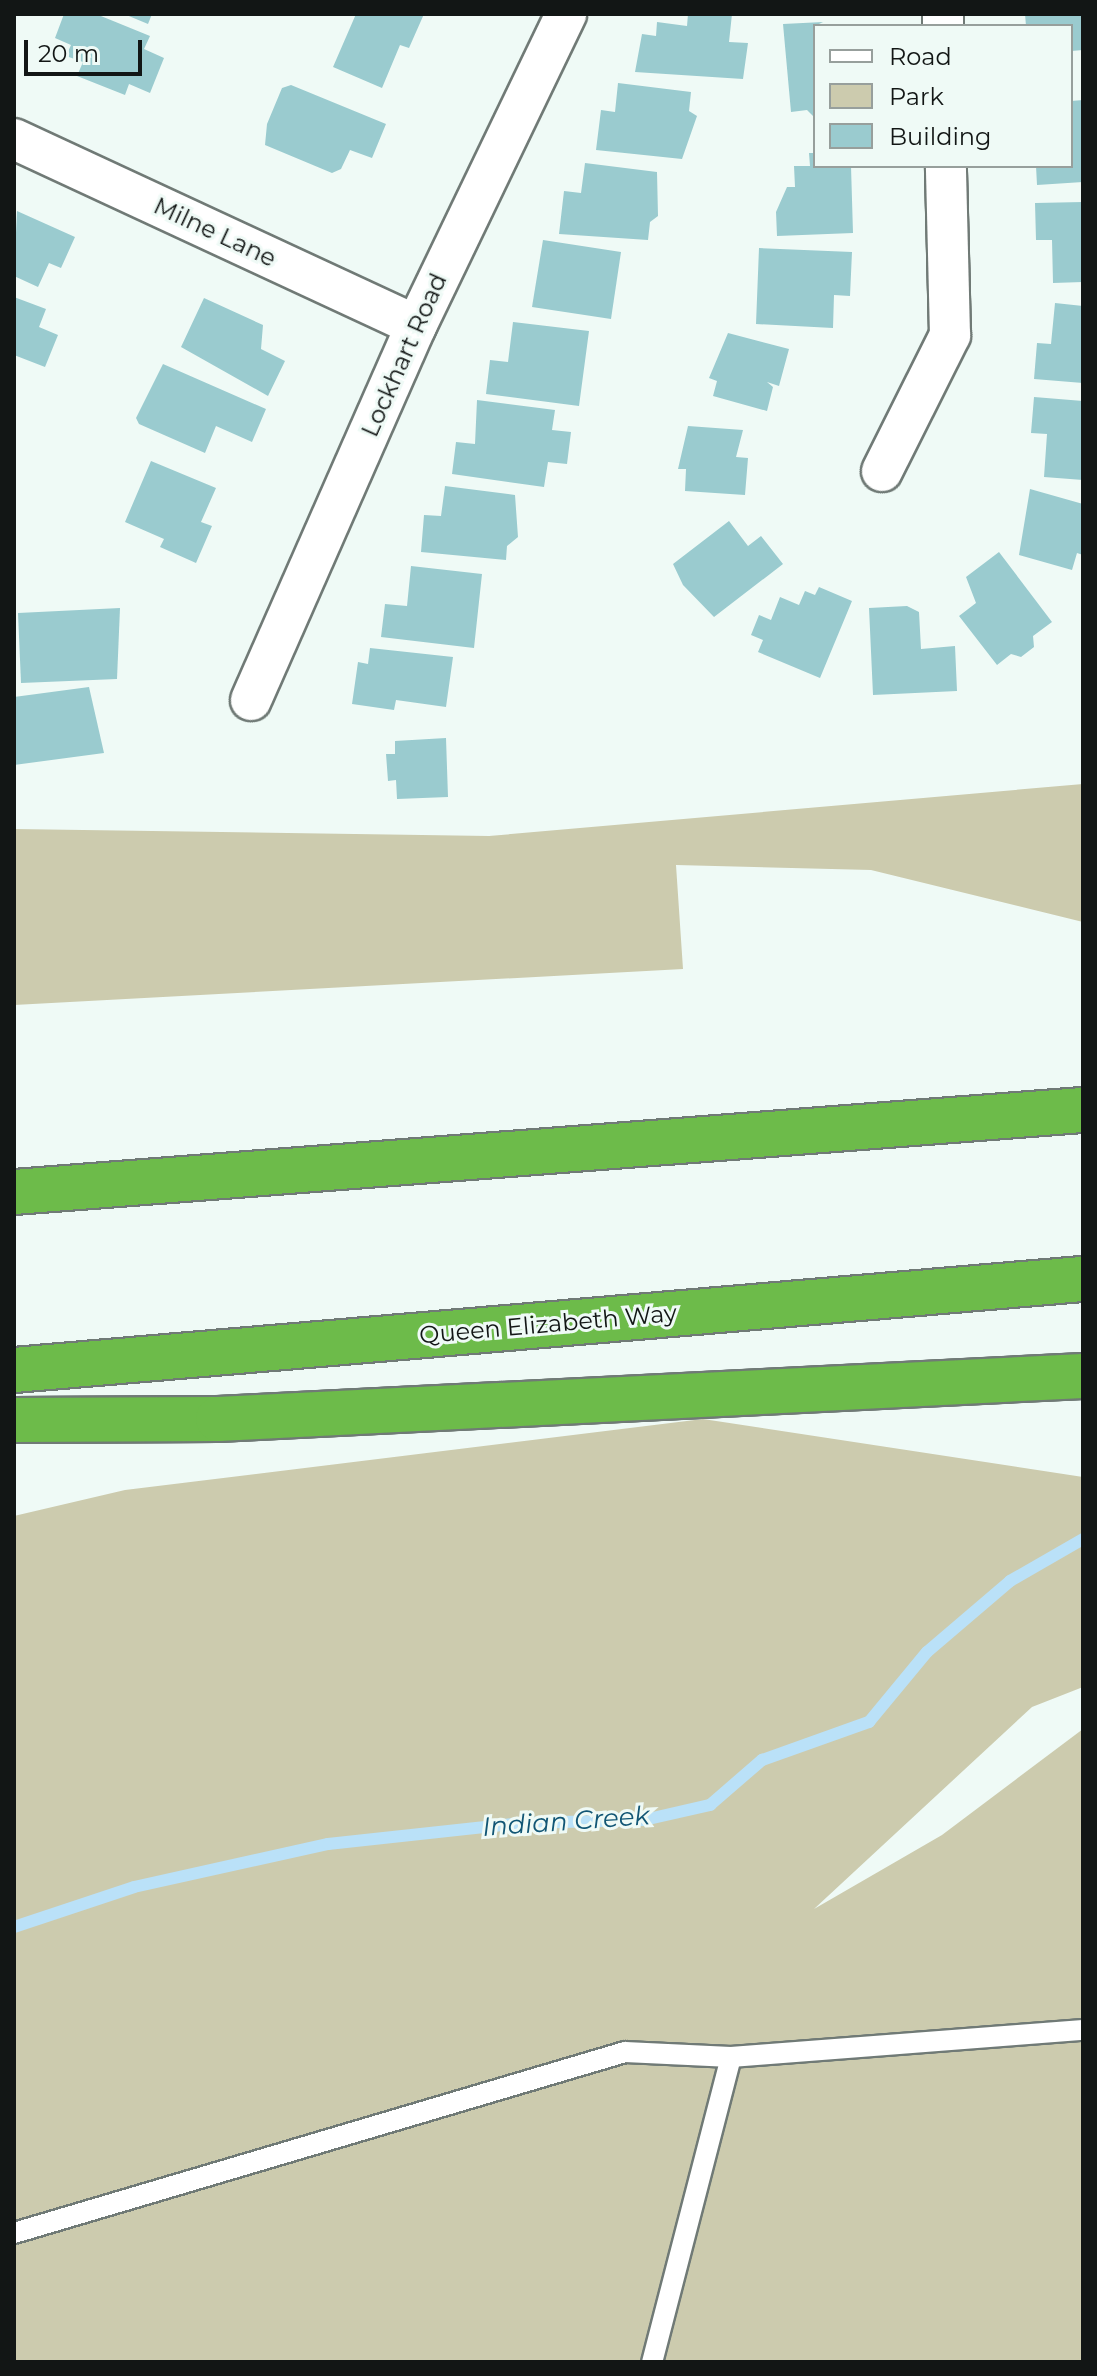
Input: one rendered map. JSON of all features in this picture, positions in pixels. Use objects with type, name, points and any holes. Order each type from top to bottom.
[{"type":"highway","points":[[14,1192],[1083,1110]]},
{"type":"highway","name":"Queen Elizabeth Way","points":[[14,1370],[1083,1279]]},
{"type":"highway","points":[[14,1420],[218,1419],[1083,1376]]},
{"type":"street","name":"Lockhart Road","points":[[251,700],[416,326],[566,14]]},
{"type":"street","name":"Milne Lane","points":[[14,139],[416,326]]},
{"type":"street","points":[[882,471],[950,335],[946,168]]},
{"type":"lane","points":[[14,2233],[625,2052],[731,2057],[1083,2030]]},
{"type":"lane","points":[[652,2362],[731,2057]]},
{"type":"green space","points":[[1083,784],[1083,922],[871,870],[676,865],[683,969],[14,1005],[14,829],[489,836]]},
{"type":"green space","points":[[703,1419],[1083,1477],[1083,1687],[1032,1707],[814,1909],[942,1835],[1083,1729],[1083,2362],[14,2362],[14,1516],[125,1490]]},
{"type":"building","points":[[64,14],[96,14],[150,36],[144,49],[164,58],[150,93],[129,84],[125,95],[77,76],[83,62],[66,56],[71,45],[55,38]]},
{"type":"building","points":[[124,14],[152,14],[148,24]]},
{"type":"building","points":[[356,14],[424,14],[409,48],[400,45],[382,88],[333,67]]},
{"type":"building","points":[[688,14],[732,14],[729,42],[748,43],[743,79],[635,72],[642,34],[656,36],[657,22],[687,26]]},
{"type":"building","points":[[1025,14],[1083,14],[1083,50],[1073,51],[1073,24],[1026,24]]},
{"type":"building","points":[[823,22],[813,24],[813,116],[807,110],[791,112],[783,24]]},
{"type":"building","points":[[618,83],[691,92],[689,111],[697,116],[682,159],[596,150],[601,110],[615,112]]},
{"type":"building","points":[[291,85],[386,124],[372,158],[350,150],[341,169],[332,173],[265,145],[267,124],[282,88]]},
{"type":"building","points":[[1083,100],[1083,182],[1037,185],[1036,168],[1073,168],[1073,101]]},
{"type":"building","points":[[809,153],[813,153],[813,168],[851,168],[853,233],[777,236],[776,212],[787,187],[795,187],[794,166],[810,166]]},
{"type":"building","points":[[585,163],[657,172],[658,216],[650,222],[648,240],[559,234],[564,191],[581,193]]},
{"type":"building","points":[[1083,202],[1083,282],[1053,283],[1052,240],[1036,240],[1035,203]]},
{"type":"building","points":[[17,211],[75,237],[61,268],[49,263],[38,287],[14,276]]},
{"type":"building","points":[[543,240],[621,252],[611,319],[532,307]]},
{"type":"building","points":[[759,248],[852,252],[850,296],[834,295],[833,328],[756,324]]},
{"type":"building","points":[[14,297],[46,309],[39,327],[58,335],[45,367],[14,355]]},
{"type":"building","points":[[204,298],[263,325],[261,349],[285,361],[268,396],[181,347]]},
{"type":"building","points":[[1055,303],[1083,306],[1083,383],[1034,379],[1037,343],[1051,344]]},
{"type":"building","points":[[513,322],[589,331],[579,406],[486,394],[490,360],[508,362]]},
{"type":"building","points":[[728,333],[789,349],[779,386],[767,382],[773,387],[767,411],[713,396],[717,381],[709,378]]},
{"type":"building","points":[[163,364],[266,409],[252,442],[216,426],[205,453],[139,424],[136,418]]},
{"type":"building","points":[[1034,397],[1083,401],[1083,480],[1044,477],[1047,434],[1031,433]]},
{"type":"building","points":[[477,400],[555,410],[552,430],[571,432],[567,464],[548,462],[544,487],[452,474],[456,442],[475,444]]},
{"type":"building","points":[[688,426],[743,430],[736,457],[748,458],[745,495],[685,491],[686,469],[678,469]]},
{"type":"building","points":[[151,461],[216,488],[201,522],[212,526],[196,563],[160,547],[164,539],[125,522]]},
{"type":"building","points":[[445,486],[515,495],[518,537],[507,546],[506,560],[421,552],[424,515],[441,516]]},
{"type":"building","points":[[1030,489],[1083,504],[1083,555],[1077,553],[1072,570],[1019,555]]},
{"type":"building","points":[[729,521],[748,546],[761,536],[783,564],[714,617],[683,585],[673,564]]},
{"type":"building","points":[[999,552],[1052,622],[1033,636],[1034,647],[1021,657],[1011,654],[997,665],[959,616],[976,603],[966,577]]},
{"type":"building","points":[[411,566],[482,574],[474,648],[381,637],[385,604],[407,606]]},
{"type":"building","points":[[819,587],[852,601],[820,678],[758,652],[763,640],[751,635],[759,615],[771,620],[780,597],[799,605],[805,591],[815,595]]},
{"type":"building","points":[[907,606],[919,612],[921,649],[955,646],[957,691],[873,695],[869,608]]},
{"type":"building","points":[[120,608],[117,679],[21,683],[18,613]]},
{"type":"building","points":[[370,648],[453,657],[446,707],[396,700],[394,710],[352,704],[358,662],[368,664]]},
{"type":"building","points":[[89,687],[104,753],[14,765],[14,697]]},
{"type":"building","points":[[446,738],[448,797],[397,799],[396,780],[388,781],[386,754],[395,754],[395,741]]},
{"type":"waterway","name":"Indian Creek","points":[[14,1927],[134,1887],[328,1844],[520,1823],[644,1820],[710,1805],[762,1760],[869,1722],[927,1652],[1010,1581],[1083,1539]]}]
